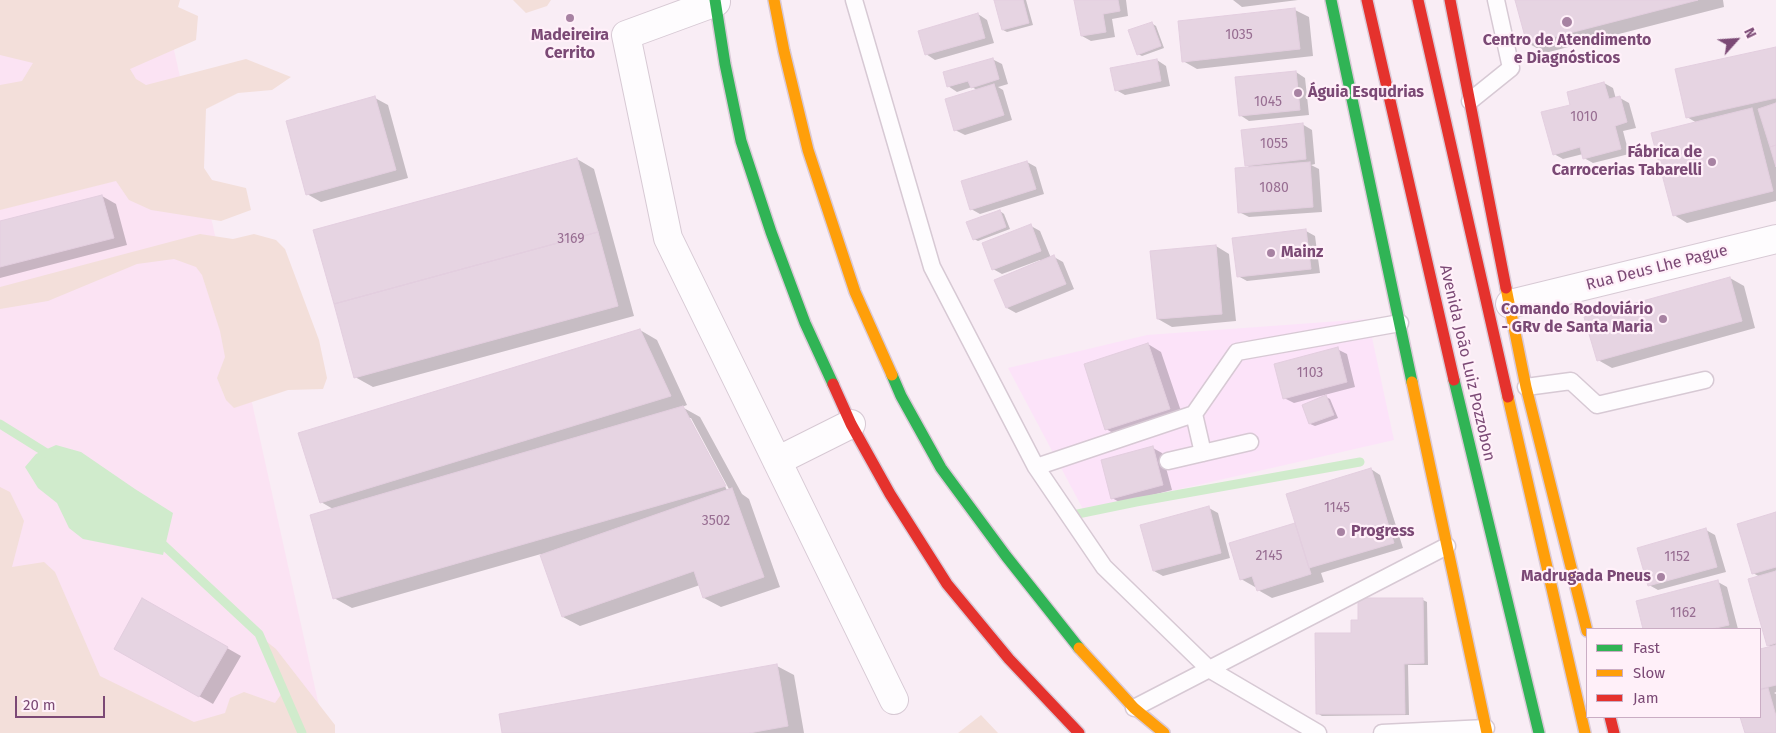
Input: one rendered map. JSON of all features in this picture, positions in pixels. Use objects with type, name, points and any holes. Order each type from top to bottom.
[{"type":"main road","points":[[774,0],[784,51],[808,150],[855,292],[901,396],[941,468],[1066,633],[1134,708],[1164,733]]},
{"type":"main road","points":[[1331,0],[1486,731]]},
{"type":"main road","name":"Avenida João Luiz Pozzobon","points":[[1367,0],[1436,306],[1539,733]]},
{"type":"main road","name":"Avenida João Luiz Pozzobon","points":[[1418,0],[1585,733]]},
{"type":"main road","points":[[1450,0],[1526,387],[1586,628]]},
{"type":"main road","points":[[716,1],[725,64],[744,150],[771,232],[805,323],[850,424],[890,494],[947,584],[1009,659],[1079,733]]},
{"type":"main road","points":[[1610,718],[1614,733]]},
{"type":"street","points":[[716,1],[626,35],[668,238],[894,700]]},
{"type":"street","name":"Rua Deus Lhe Pague","points":[[1510,304],[1776,239]]},
{"type":"street","points":[[777,461],[850,424]]},
{"type":"lane","points":[[854,0],[932,267],[1036,467],[1104,566],[1209,669],[1318,733]]},
{"type":"lane","points":[[1470,101],[1511,68],[1496,0]]},
{"type":"lane","points":[[1036,467],[1194,414],[1237,352],[1400,323]]},
{"type":"lane","points":[[1526,387],[1571,381],[1596,405],[1705,380]]},
{"type":"lane","points":[[1194,414],[1203,453]]},
{"type":"lane","points":[[1168,461],[1250,442]]},
{"type":"lane","points":[[1134,708],[1447,546]]},
{"type":"lane","points":[[1382,733],[1486,731]]},
{"type":"shaded area","points":[[0,0],[163,0],[325,733],[0,733]]},
{"type":"shaded area","points":[[0,0],[180,0],[178,7],[198,16],[196,40],[130,69],[136,79],[146,85],[246,59],[291,77],[272,90],[238,93],[206,109],[204,168],[212,180],[246,188],[251,210],[221,221],[151,210],[129,200],[116,181],[0,210],[0,85],[22,81],[33,63],[0,55]]},
{"type":"shaded area","points":[[513,0],[551,0],[547,6],[526,13]]},
{"type":"shaded area","points":[[200,234],[233,239],[254,234],[276,240],[285,249],[319,340],[327,378],[323,389],[288,390],[234,408],[226,400],[217,378],[225,357],[220,331],[202,275],[196,267],[174,259],[137,264],[48,301],[0,309],[0,287]]},
{"type":"shaded area","points":[[1368,319],[1394,440],[1084,511],[1008,368],[1147,335]]},
{"type":"shaded area","points":[[56,445],[81,452],[173,513],[163,555],[83,539],[69,528],[57,503],[38,488],[25,467],[36,454]]},
{"type":"shaded area","points":[[0,487],[10,492],[24,521],[12,567],[44,562],[55,572],[100,676],[194,722],[225,713],[230,698],[244,692],[275,703],[285,689],[262,638],[276,649],[335,725],[335,733],[0,733]]},
{"type":"shaded area","points":[[981,715],[998,733],[958,733]]},
{"type":"building","points":[[994,0],[1023,0],[1029,23],[1002,30]]},
{"type":"building","points":[[1074,0],[1118,0],[1120,11],[1103,14],[1106,32],[1081,36]]},
{"type":"building","name":"Centro de Atendimento e Diagnósticos","points":[[1515,0],[1698,0],[1527,44]]},
{"type":"building","points":[[1295,8],[1300,49],[1182,62],[1178,21]]},
{"type":"building","points":[[978,13],[985,38],[925,55],[918,31]]},
{"type":"building","points":[[1152,22],[1161,46],[1137,55],[1128,30]]},
{"type":"building","points":[[1776,47],[1776,98],[1686,118],[1675,69]]},
{"type":"building","points":[[993,58],[999,79],[971,88],[968,81],[947,87],[943,72]]},
{"type":"building","points":[[1157,59],[1161,81],[1115,91],[1110,68]]},
{"type":"building","points":[[1296,71],[1300,110],[1239,116],[1235,77]]},
{"type":"building","points":[[1604,82],[1609,99],[1620,96],[1627,122],[1615,126],[1621,149],[1583,159],[1580,147],[1553,155],[1541,112],[1570,105],[1567,92]]},
{"type":"building","points":[[994,84],[1004,115],[954,131],[945,99]]},
{"type":"building","points":[[375,96],[396,170],[306,195],[286,121]]},
{"type":"building","points":[[1776,103],[1776,145],[1770,147],[1758,109]]},
{"type":"building","name":"Fábrica de Carrocerias Tabarelli","points":[[1752,108],[1773,191],[1673,216],[1651,133]]},
{"type":"building","points":[[1303,123],[1306,159],[1245,166],[1241,130]]},
{"type":"building","points":[[1776,145],[1776,167],[1770,147]]},
{"type":"building","points":[[577,158],[598,232],[334,304],[313,230]]},
{"type":"building","points":[[1027,161],[1036,189],[970,210],[961,181]]},
{"type":"building","points":[[1310,162],[1313,207],[1238,213],[1235,168]]},
{"type":"building","points":[[102,195],[114,238],[0,267],[0,221]]},
{"type":"building","points":[[1000,210],[1006,227],[973,240],[966,222]]},
{"type":"building","points":[[1031,224],[1041,251],[992,270],[982,243]]},
{"type":"building","name":"Mainz","points":[[1306,229],[1311,269],[1237,277],[1232,238]]},
{"type":"building","points":[[598,232],[618,306],[354,378],[334,304]]},
{"type":"building","points":[[1216,245],[1222,314],[1157,319],[1150,251]]},
{"type":"building","points":[[1054,255],[1066,284],[1006,308],[994,280]]},
{"type":"building","name":"Comando Rodoviário - GRv de Santa Maria","points":[[1730,277],[1742,321],[1597,361],[1584,317]]},
{"type":"building","points":[[640,329],[671,396],[320,503],[298,433]]},
{"type":"building","points":[[1148,343],[1170,409],[1105,430],[1084,364]]},
{"type":"building","points":[[1338,347],[1347,382],[1283,399],[1274,364]]},
{"type":"building","points":[[1326,395],[1334,415],[1309,424],[1302,405]]},
{"type":"building","points":[[683,406],[726,486],[333,599],[310,515]]},
{"type":"building","points":[[1153,446],[1163,485],[1111,499],[1101,460]]},
{"type":"building","points":[[1371,468],[1394,543],[1309,568],[1286,494]]},
{"type":"building","points":[[732,488],[764,577],[703,598],[694,571],[562,617],[540,555]]},
{"type":"building","points":[[1209,506],[1221,553],[1153,571],[1140,525]]},
{"type":"building","points":[[1776,512],[1776,567],[1752,574],[1737,524]]},
{"type":"building","points":[[1295,523],[1311,574],[1257,591],[1252,576],[1240,580],[1229,543]]},
{"type":"building","points":[[1706,528],[1717,567],[1648,586],[1637,548]]},
{"type":"building","points":[[1776,571],[1776,643],[1767,646],[1748,579]]},
{"type":"building","points":[[1718,580],[1729,625],[1716,628],[1643,628],[1636,601]]},
{"type":"building","points":[[142,598],[228,647],[199,697],[114,649]]},
{"type":"building","points":[[1358,598],[1423,598],[1424,663],[1404,664],[1405,714],[1316,714],[1315,633],[1351,633],[1351,620],[1358,620]]},
{"type":"building","points":[[1776,645],[1776,685],[1761,689],[1761,649]]},
{"type":"building","points":[[777,664],[788,726],[749,733],[502,733],[499,714]]},
{"type":"building","points":[[1768,688],[1776,716],[1776,733],[1745,733],[1740,718],[1761,718],[1761,690]]},
{"type":"waterway","points":[[0,424],[53,457]]},
{"type":"waterway","points":[[1068,516],[1360,462]]},
{"type":"waterway","points":[[157,539],[259,634],[302,733]]},
{"type":"traffic: fast","points":[[715,0],[725,64],[741,141],[771,232],[805,323],[833,384]]},
{"type":"traffic: fast","points":[[1331,0],[1412,382]]},
{"type":"traffic: fast","points":[[892,375],[901,396],[941,468],[1006,556],[1079,648]]},
{"type":"traffic: fast","points":[[1454,380],[1539,733]]},
{"type":"traffic: slow","points":[[774,0],[784,51],[808,150],[855,292],[892,375]]},
{"type":"traffic: slow","points":[[1506,288],[1526,387],[1586,628]]},
{"type":"traffic: slow","points":[[1412,382],[1487,733]]},
{"type":"traffic: slow","points":[[1508,397],[1585,733]]},
{"type":"traffic: slow","points":[[1079,648],[1134,708],[1164,733]]},
{"type":"traffic: jam","points":[[1367,0],[1454,380]]},
{"type":"traffic: jam","points":[[1418,0],[1508,397]]},
{"type":"traffic: jam","points":[[1450,0],[1506,288]]},
{"type":"traffic: jam","points":[[833,384],[851,424],[890,494],[947,584],[1009,659],[1079,733]]},
{"type":"traffic: jam","points":[[1610,718],[1614,733]]},
{"type":"place","name":"Madeireira Cerrito","points":[[570,18]]},
{"type":"place","name":"Centro de Atendimento e Diagnósticos","points":[[1567,22]]},
{"type":"place","name":"Águia Esqudrias","points":[[1298,93]]},
{"type":"place","name":"Fábrica de Carrocerias Tabarelli","points":[[1712,162]]},
{"type":"place","name":"Mainz","points":[[1271,253]]},
{"type":"place","name":"Comando Rodoviário - GRv de Santa Maria","points":[[1663,319]]},
{"type":"place","name":"Progress","points":[[1341,532]]},
{"type":"place","name":"Madrugada Pneus","points":[[1661,577]]}]
